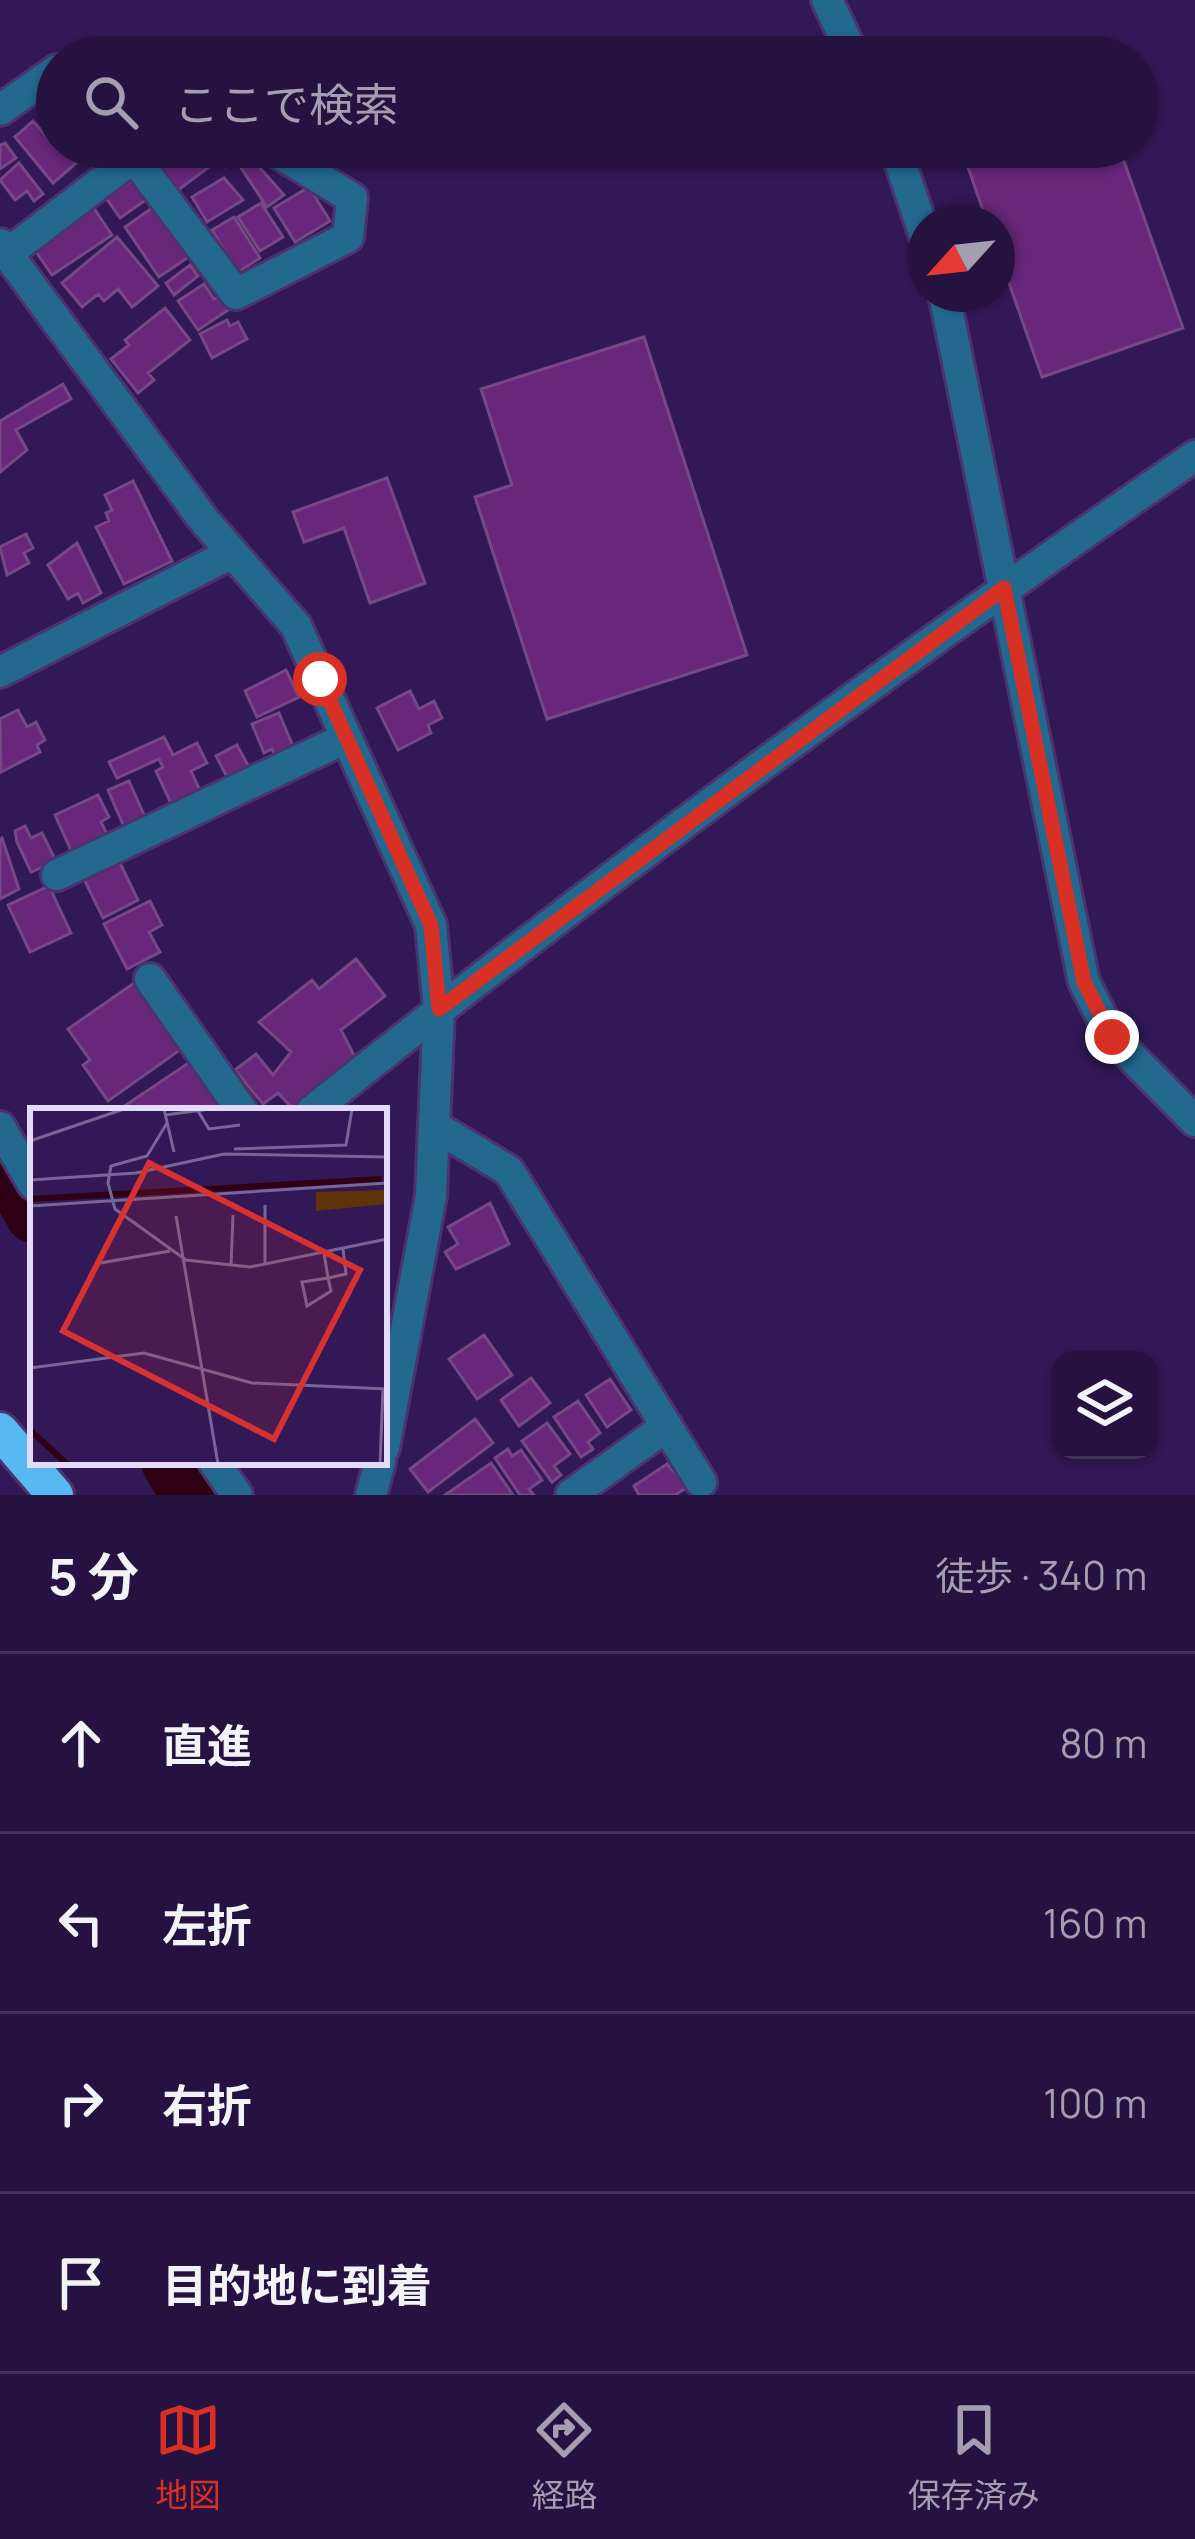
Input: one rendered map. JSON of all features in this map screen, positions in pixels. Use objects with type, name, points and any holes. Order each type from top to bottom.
[{"type":"highway","points":[[0,1431],[56,1495]]},
{"type":"street","points":[[826,0],[844,36]]},
{"type":"street","points":[[0,110],[36,85]]},
{"type":"street","points":[[112,168],[4,249],[232,553],[296,626],[431,925],[439,1009],[431,1196],[387,1432]]},
{"type":"street","points":[[148,168],[236,294],[348,237],[352,198],[303,168]]},
{"type":"street","points":[[902,168],[914,204]]},
{"type":"street","points":[[948,312],[1084,982],[1112,1037],[1195,1121]]},
{"type":"street","points":[[316,1108],[439,1009],[1004,588],[1195,456]]},
{"type":"street","points":[[0,672],[232,553]]},
{"type":"street","points":[[57,874],[346,738]]},
{"type":"street","points":[[150,979],[240,1108]]},
{"type":"street","points":[[436,1126],[509,1171],[701,1482]]},
{"type":"street","points":[[0,1127],[30,1179]]},
{"type":"street","points":[[571,1495],[667,1426]]},
{"type":"street","points":[[216,1465],[237,1495]]},
{"type":"street","points":[[371,1495],[379,1465]]},
{"type":"building","points":[[33,121],[36,124],[36,162],[15,137]]},
{"type":"building","points":[[5,143],[16,158],[0,169],[0,145]]},
{"type":"building","points":[[19,163],[43,194],[34,201],[27,191],[15,200],[0,180]]},
{"type":"building","points":[[41,168],[70,168],[53,183]]},
{"type":"building","points":[[160,168],[208,168],[177,191]]},
{"type":"building","points":[[241,168],[260,168],[284,195],[267,207]]},
{"type":"building","points":[[968,168],[1126,168],[1183,328],[1042,377],[1015,300],[1015,204],[981,204]]},
{"type":"building","points":[[224,178],[243,200],[207,222],[192,197]]},
{"type":"building","points":[[134,179],[147,199],[120,218],[106,198]]},
{"type":"building","points":[[309,187],[330,221],[295,242],[274,208]]},
{"type":"building","points":[[261,203],[283,237],[260,251],[238,217]]},
{"type":"building","points":[[156,205],[190,256],[159,277],[125,227]]},
{"type":"building","points":[[93,207],[112,235],[52,275],[34,249]]},
{"type":"building","points":[[234,217],[260,258],[238,272],[212,230]]},
{"type":"building","points":[[117,237],[158,286],[132,307],[118,289],[104,301],[98,294],[82,307],[62,283]]},
{"type":"building","points":[[190,265],[198,276],[174,295],[166,283]]},
{"type":"building","points":[[204,284],[214,299],[222,294],[231,308],[198,330],[178,301]]},
{"type":"building","points":[[165,308],[190,340],[148,373],[154,380],[138,393],[111,359],[129,345],[125,340]]},
{"type":"building","points":[[227,320],[230,326],[238,322],[247,339],[212,358],[200,334]]},
{"type":"building","points":[[644,337],[747,655],[547,719],[475,497],[512,485],[481,389]]},
{"type":"building","points":[[63,384],[71,399],[16,430],[27,450],[0,472],[0,421]]},
{"type":"building","points":[[387,478],[425,583],[370,603],[344,528],[304,542],[293,512]]},
{"type":"building","points":[[133,481],[172,561],[124,584],[96,527],[109,521],[106,513],[112,510],[105,495]]},
{"type":"building","points":[[26,534],[33,548],[24,553],[29,563],[7,575],[0,547]]},
{"type":"building","points":[[77,543],[101,593],[83,603],[78,593],[68,599],[48,565]]},
{"type":"building","points":[[286,670],[299,697],[257,717],[245,691]]},
{"type":"building","points":[[410,691],[419,709],[434,701],[442,718],[428,725],[431,733],[398,750],[377,708]]},
{"type":"building","points":[[18,710],[27,727],[36,722],[45,740],[37,745],[40,752],[1,772],[0,719]]},
{"type":"building","points":[[279,713],[295,751],[276,759],[272,749],[264,753],[252,724]]},
{"type":"building","points":[[164,737],[173,755],[197,743],[207,763],[191,771],[203,797],[174,810],[156,771],[163,767],[159,759],[117,778],[109,762]]},
{"type":"building","points":[[237,745],[250,769],[229,781],[216,756]]},
{"type":"building","points":[[129,781],[145,817],[124,827],[108,790]]},
{"type":"building","points":[[98,795],[109,817],[101,822],[110,840],[74,857],[55,815]]},
{"type":"building","points":[[25,826],[31,838],[42,833],[56,861],[31,872],[15,831]]},
{"type":"building","points":[[0,840],[19,889],[0,899]]},
{"type":"building","points":[[116,855],[138,900],[103,918],[81,873]]},
{"type":"building","points":[[49,886],[71,933],[30,952],[8,905]]},
{"type":"building","points":[[150,901],[162,925],[149,932],[160,952],[127,969],[104,924]]},
{"type":"building","points":[[356,959],[385,996],[341,1030],[357,1061],[299,1108],[292,1108],[278,1093],[263,1104],[235,1070],[256,1054],[273,1075],[291,1052],[259,1022],[312,980],[319,989]]},
{"type":"building","points":[[134,983],[180,1050],[108,1101],[83,1065],[90,1060],[68,1029]]},
{"type":"building","points":[[190,1062],[221,1108],[121,1108]]},
{"type":"building","points":[[490,1203],[509,1244],[456,1269],[445,1252],[458,1244],[448,1227]]},
{"type":"building","points":[[484,1335],[512,1375],[477,1399],[449,1359]]},
{"type":"building","points":[[531,1378],[550,1403],[519,1426],[501,1400]]},
{"type":"building","points":[[610,1379],[631,1410],[607,1427],[586,1395]]},
{"type":"building","points":[[578,1401],[600,1433],[588,1442],[593,1449],[581,1457],[554,1417]]},
{"type":"building","points":[[475,1419],[493,1443],[428,1492],[410,1469]]},
{"type":"building","points":[[547,1423],[570,1454],[554,1466],[561,1475],[552,1482],[522,1441]]},
{"type":"building","points":[[508,1449],[512,1456],[521,1450],[542,1480],[529,1489],[534,1495],[520,1495],[495,1458]]},
{"type":"building","points":[[491,1463],[513,1495],[445,1495]]},
{"type":"building","points":[[667,1464],[688,1487],[675,1495],[639,1495],[634,1486]]},
{"type":"waterway","points":[[0,1157],[30,1211]]},
{"type":"waterway","points":[[170,1465],[187,1495]]},
{"type":"route","points":[[320,679],[431,925],[439,1009],[1004,588],[1084,982],[1112,1037]]}]
